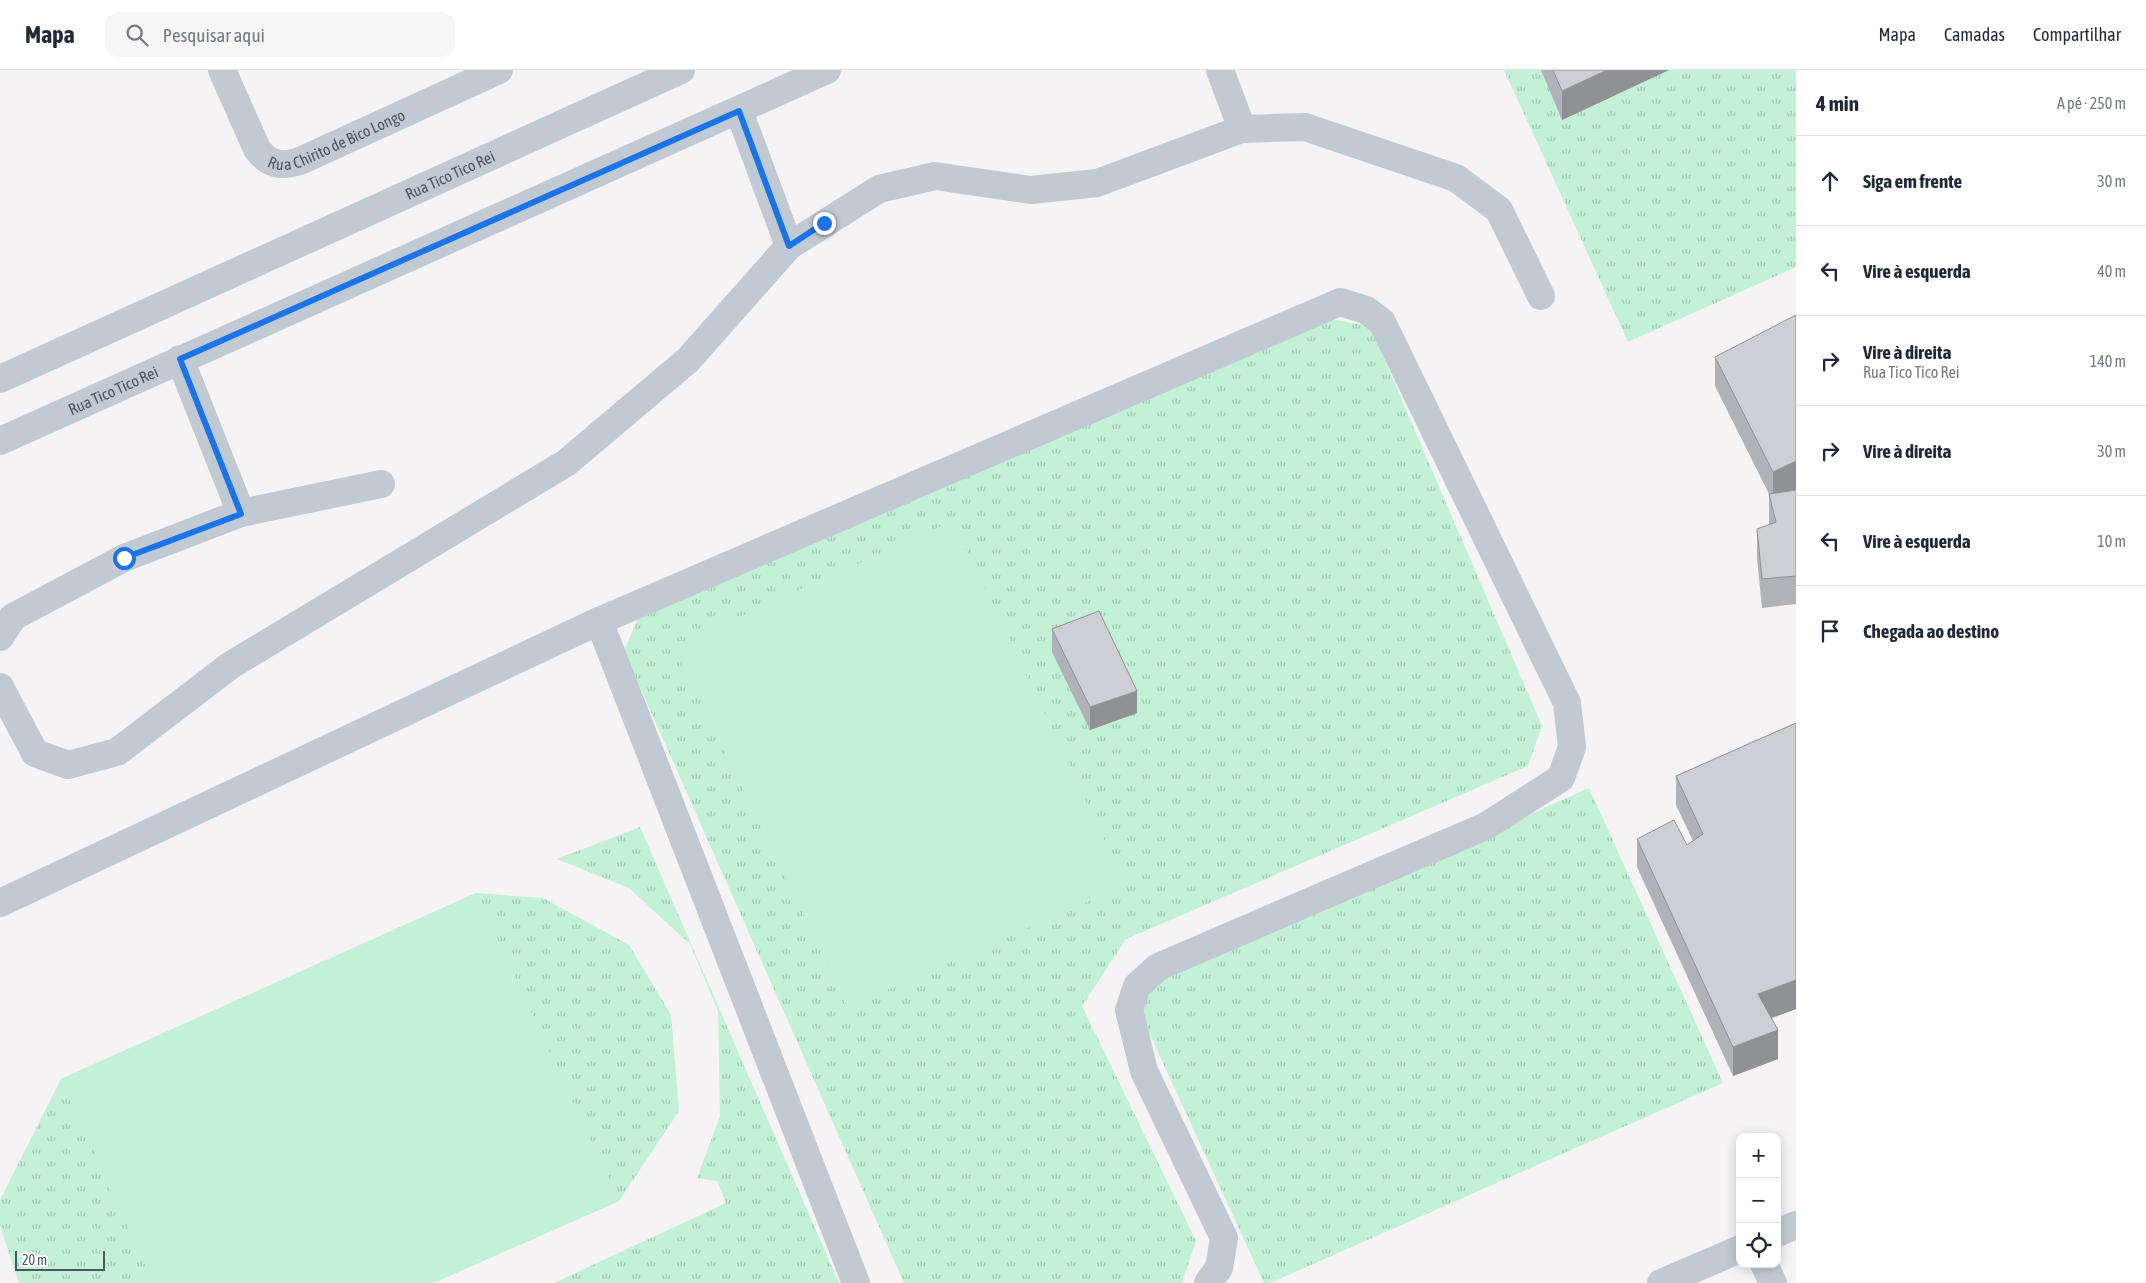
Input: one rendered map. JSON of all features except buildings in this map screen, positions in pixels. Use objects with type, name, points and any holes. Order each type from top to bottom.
[{"type":"street","name":"Rua Chirito de Bico Longo","points":[[222,70],[257,149],[264,159],[276,164],[289,164],[300,161],[499,70]]},
{"type":"street","name":"Rua Tico Tico Rei","points":[[0,379],[680,70]]},
{"type":"street","name":"Rua Tico Tico Rei","points":[[0,441],[827,70]]},
{"type":"street","points":[[1220,70],[1242,129]]},
{"type":"street","points":[[739,111],[789,246]]},
{"type":"street","points":[[0,687],[35,752],[68,765],[117,752],[231,665],[566,463],[688,360],[789,246],[879,189],[935,176],[1031,190],[1097,183],[1242,129],[1305,127],[1456,178],[1499,210],[1541,296]]},
{"type":"street","points":[[0,903],[599,622],[1340,302],[1366,310],[1382,322],[1567,703],[1572,747],[1561,778],[1486,826],[1158,967],[1137,986],[1129,1010],[1144,1071],[1224,1238],[1219,1268],[1208,1283]]},
{"type":"street","points":[[180,359],[241,514]]},
{"type":"street","points":[[0,637],[13,617],[124,558],[241,514],[381,484]]},
{"type":"street","points":[[599,622],[856,1283]]},
{"type":"street","points":[[1781,1231],[1796,1225]]},
{"type":"street","points":[[1661,1283],[1736,1251]]},
{"type":"street","points":[[1766,1268],[1773,1283]]},
{"type":"green space","points":[[1504,70],[1796,70],[1796,267],[1628,342]]},
{"type":"green space","points":[[1325,318],[1370,326],[1542,726],[1528,766],[1126,939],[1082,1006],[1196,1241],[1182,1283],[904,1283],[624,651],[641,611]]},
{"type":"green space","points":[[953,521],[1126,885],[848,1007],[674,646]]},
{"type":"green space","points":[[1589,788],[1723,1083],[1270,1283],[1264,1283],[1140,1013],[1156,981]]},
{"type":"green space","points":[[640,827],[839,1283],[554,1283],[726,1203],[717,1181],[697,1178],[720,1116],[718,1011],[690,944],[629,888],[557,859]]},
{"type":"green space","points":[[476,893],[543,898],[629,945],[671,1015],[679,1111],[619,1201],[433,1283],[19,1283],[0,1226],[0,1200],[61,1079]]},
{"type":"green space","points":[[476,893],[619,1201],[433,1283],[153,1283],[61,1079]]},
{"type":"route","points":[[124,558],[241,514],[180,359],[739,111],[789,246],[824,223]]}]
